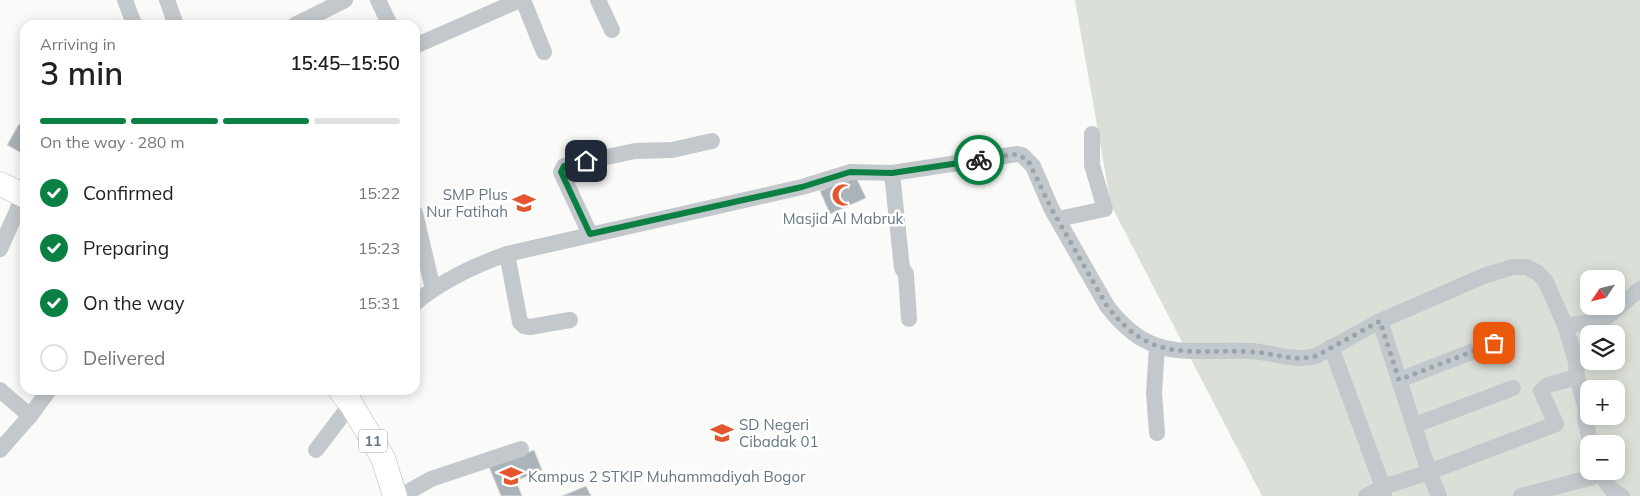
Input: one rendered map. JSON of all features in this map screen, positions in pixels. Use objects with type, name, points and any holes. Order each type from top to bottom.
[{"type":"highway","points":[[0,184],[20,194]]},
{"type":"highway","name":"11","points":[[346,397],[383,458],[395,496]]},
{"type":"street","points":[[125,0],[132,20]]},
{"type":"street","points":[[167,0],[174,20]]},
{"type":"street","points":[[305,20],[345,0]]},
{"type":"street","points":[[378,0],[388,20]]},
{"type":"street","points":[[420,44],[521,0],[544,52]]},
{"type":"street","points":[[598,0],[612,30]]},
{"type":"street","points":[[1058,219],[1105,209],[1092,165],[1092,134]]},
{"type":"street","points":[[590,234],[561,172],[564,166],[635,151],[649,149],[672,150],[712,142]]},
{"type":"street","points":[[420,299],[433,289],[470,268],[507,254],[802,187],[850,172],[892,173],[1008,156],[1022,156],[1033,166],[1058,219],[1107,306],[1117,320],[1144,341],[1157,347],[1200,352],[1252,352],[1295,359],[1316,356],[1380,321],[1499,270],[1527,267],[1538,273],[1546,282],[1565,324],[1576,362],[1577,377],[1586,409],[1586,420],[1590,435]]},
{"type":"street","points":[[892,173],[902,268],[906,274],[909,319]]},
{"type":"street","points":[[0,249],[20,205]]},
{"type":"street","points":[[420,234],[433,289]]},
{"type":"street","points":[[507,254],[520,322],[524,326],[530,327],[570,320]]},
{"type":"street","points":[[1565,324],[1597,322],[1605,319],[1628,297],[1640,289]]},
{"type":"street","points":[[1380,321],[1429,472],[1439,496]]},
{"type":"street","points":[[1399,380],[1494,343]]},
{"type":"street","points":[[1157,347],[1154,393],[1157,433]]},
{"type":"street","points":[[1331,347],[1384,492]]},
{"type":"street","points":[[1366,496],[1384,492],[1429,472],[1556,424],[1541,391],[1548,385],[1577,377]]},
{"type":"street","points":[[1415,424],[1513,388]]},
{"type":"street","points":[[0,390],[30,416]]},
{"type":"street","points":[[0,450],[30,416],[45,395]]},
{"type":"street","points":[[316,450],[346,397]]},
{"type":"street","points":[[401,496],[431,479],[520,449]]},
{"type":"street","points":[[1521,496],[1580,479]]},
{"type":"street","points":[[1604,480],[1612,490],[1622,496]]},
{"type":"shaded area","points":[[1075,0],[1640,0],[1640,496],[1262,496],[1111,205]]},
{"type":"building","points":[[19,124],[20,152],[7,145]]},
{"type":"building","name":"Masjid Al Mabruk","points":[[855,175],[866,198],[830,214],[820,191]]},
{"type":"building","name":"Kampus 2 STKIP Muhammadiyah Bogor","points":[[534,450],[542,470],[516,481],[522,496],[501,496],[489,467]]},
{"type":"building","name":"Kampus 2 STKIP Muhammadiyah Bogor","points":[[586,486],[591,496],[562,496]]},
{"type":"way so far","points":[[979,160],[1017,154],[1028,160],[1033,166],[1051,208],[1107,306],[1117,320],[1144,341],[1157,347],[1200,352],[1252,352],[1306,359],[1316,356],[1380,321],[1399,380],[1494,343]]},
{"type":"place","name":"Masjid Al Mabruk","points":[[843,195]]},
{"type":"place","name":"SMP Plus Nur Fatihah","points":[[524,203]]},
{"type":"place","name":"SD Negeri Cibadak 01","points":[[722,433]]},
{"type":"place","name":"Kampus 2 STKIP Muhammadiyah Bogor","points":[[511,476]]},
{"type":"route","points":[[586,161],[564,166],[561,172],[590,234],[802,187],[850,172],[892,173],[979,160]]}]
